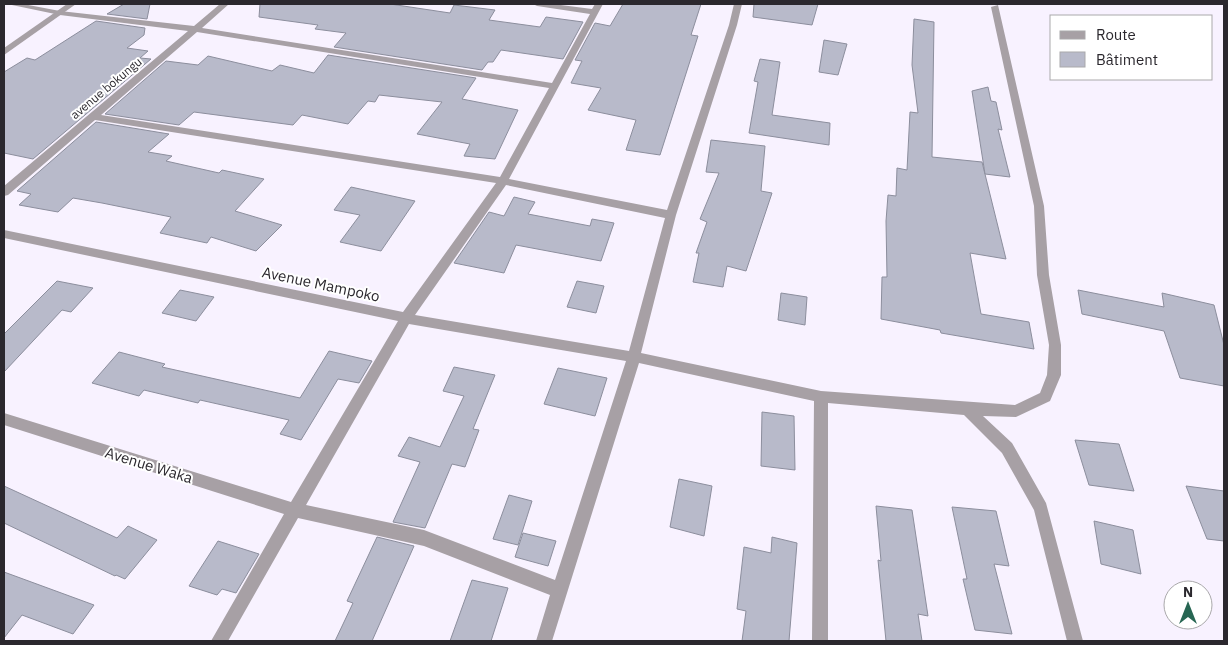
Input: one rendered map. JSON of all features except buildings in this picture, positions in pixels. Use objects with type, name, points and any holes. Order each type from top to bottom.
[{"type":"street","points":[[11,4],[60,13],[194,29],[555,86]]},
{"type":"street","points":[[4,52],[72,4]]},
{"type":"street","name":"avenue bokungu","points":[[4,192],[224,4]]},
{"type":"street","points":[[219,641],[406,318],[503,181],[597,8],[537,4]]},
{"type":"street","points":[[544,641],[634,357],[671,215],[733,25],[738,4]]},
{"type":"street","points":[[991,19],[995,5]]},
{"type":"street","name":"Avenue Mampoko","points":[[4,234],[406,318],[634,357],[822,397],[967,409],[1016,411],[1045,397],[1054,375],[1055,345],[1043,275],[1039,206],[995,5]]},
{"type":"street","points":[[91,116],[503,181],[671,215]]},
{"type":"street","points":[[820,641],[822,397]]},
{"type":"street","points":[[967,409],[1007,448],[1041,508],[1075,641]]},
{"type":"street","name":"Avenue Waka","points":[[4,419],[295,510],[424,538],[559,590]]}]
